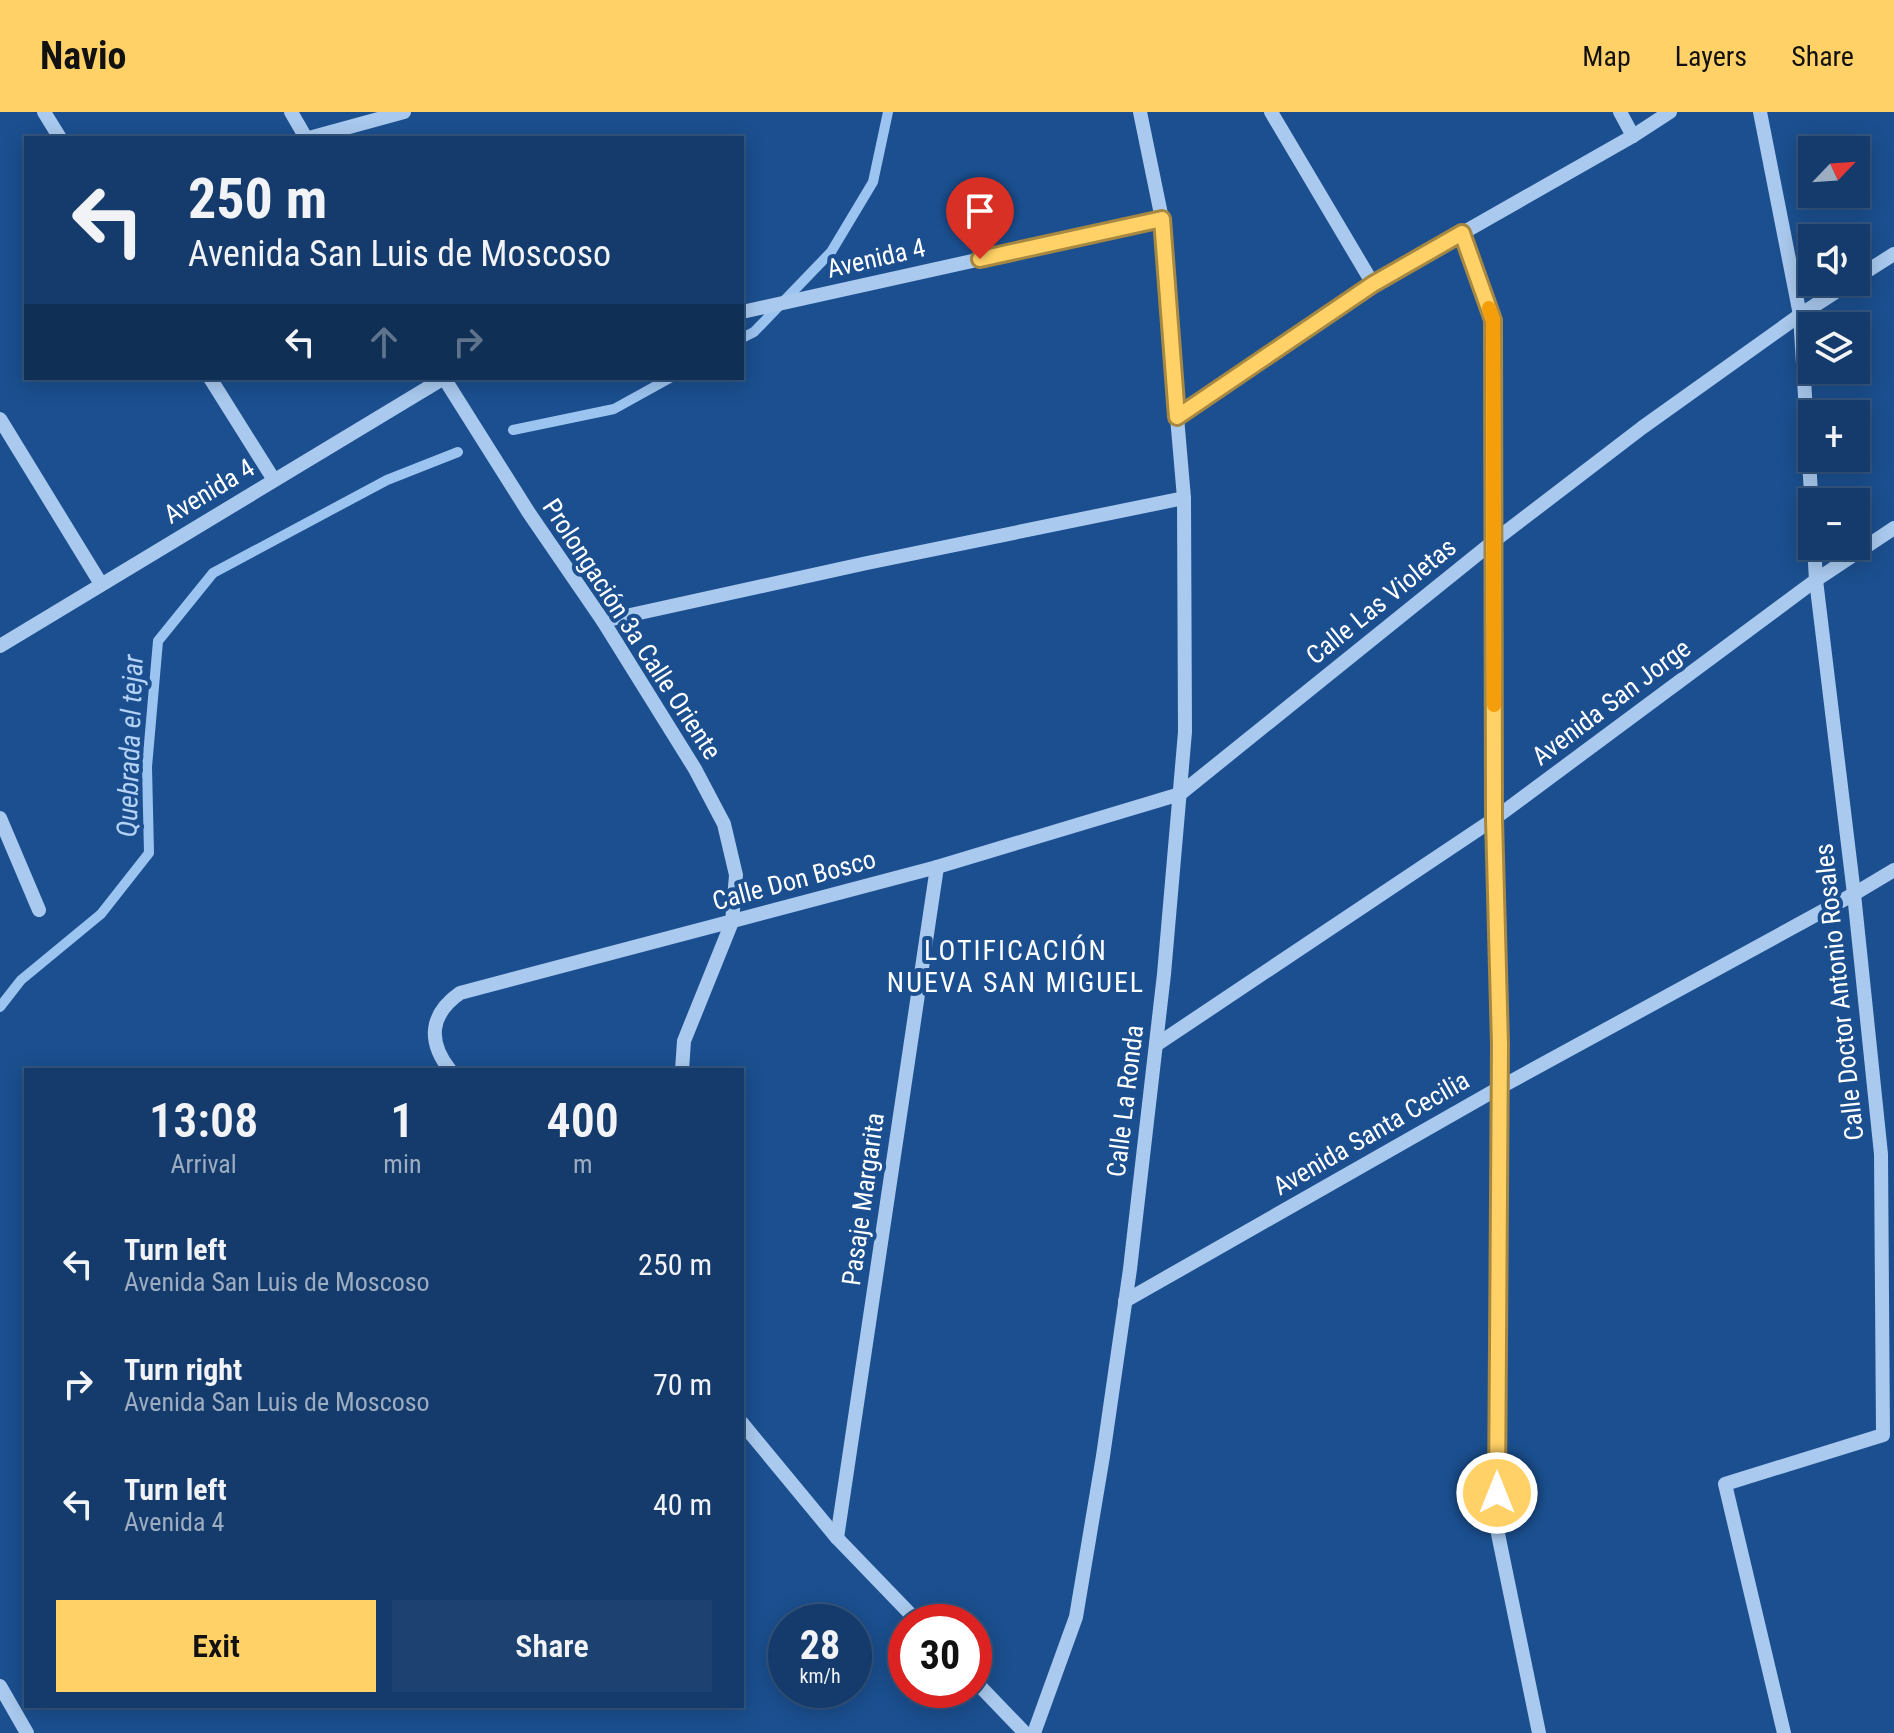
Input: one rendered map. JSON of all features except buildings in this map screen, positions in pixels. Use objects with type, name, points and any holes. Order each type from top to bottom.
[{"type":"street","points":[[44,112],[59,136]]},
{"type":"street","points":[[291,112],[306,136]]},
{"type":"street","points":[[314,136],[404,112]]},
{"type":"street","name":"Calle La Ronda","points":[[1034,1733],[1076,1617],[1103,1456],[1156,1045],[1185,732],[1184,498],[1162,219],[1140,112]]},
{"type":"street","points":[[1271,112],[1373,284]]},
{"type":"street","points":[[1620,112],[1633,136]]},
{"type":"street","points":[[1177,417],[1373,284],[1670,112]]},
{"type":"street","points":[[1760,112],[1799,312]]},
{"type":"street","name":"Avenida 4","points":[[744,312],[1162,219]]},
{"type":"street","points":[[1462,233],[1493,320],[1494,819],[1500,1045],[1496,1524],[1539,1733]]},
{"type":"street","points":[[1870,269],[1894,254]]},
{"type":"street","name":"Calle Las Violetas","points":[[1805,312],[1829,296]]},
{"type":"street","name":"Calle Las Violetas","points":[[1180,794],[1494,541],[1643,427],[1798,316]]},
{"type":"street","points":[[211,380],[274,480]]},
{"type":"street","name":"Avenida 4","points":[[0,646],[441,380]]},
{"type":"street","name":"Prolongación 3a Calle Oriente","points":[[445,380],[529,513],[603,621],[695,769],[724,824],[736,875],[732,922],[684,1041],[682,1068]]},
{"type":"street","points":[[1804,384],[1811,488]]},
{"type":"street","points":[[0,419],[101,584]]},
{"type":"street","points":[[603,621],[1184,498]]},
{"type":"street","name":"Avenida San Jorge","points":[[1156,1045],[1494,819],[1816,580],[1894,528]]},
{"type":"street","name":"Calle Doctor Antonio Rosales","points":[[1784,1733],[1725,1484],[1883,1435],[1881,1154],[1815,560]]},
{"type":"street","name":"Calle Don Bosco","points":[[449,1068],[436,1046],[435,1027],[439,1013],[447,1002],[460,993],[937,867],[1180,794]]},
{"type":"street","points":[[0,818],[39,910]]},
{"type":"street","name":"Pasaje Margarita","points":[[837,1538],[937,867]]},
{"type":"street","name":"Avenida Santa Cecilia","points":[[1125,1301],[1499,1088],[1894,870]]},
{"type":"street","points":[[744,1425],[837,1538],[901,1604]]},
{"type":"street","points":[[0,1686],[27,1733]]},
{"type":"street","points":[[992,1699],[1025,1733]]},
{"type":"waterway","name":"Quebrada el tejar","points":[[744,337],[754,332],[831,252],[873,182],[888,112]]},
{"type":"waterway","name":"Quebrada el tejar","points":[[513,430],[614,409],[666,380]]},
{"type":"waterway","name":"Quebrada el tejar","points":[[0,1007],[21,980],[101,914],[149,853],[147,767],[158,641],[213,573],[387,480],[458,452]]},
{"type":"slow traffic","points":[[1489,308],[1493,320],[1494,705]]},
{"type":"district","name":"LOTIFICACIÓN NUEVA SAN MIGUEL","points":[[1016,966]]},
{"type":"route","points":[[980,259],[1162,219],[1177,417],[1373,284],[1462,233],[1493,320],[1494,819],[1500,1045],[1497,1493]]}]
